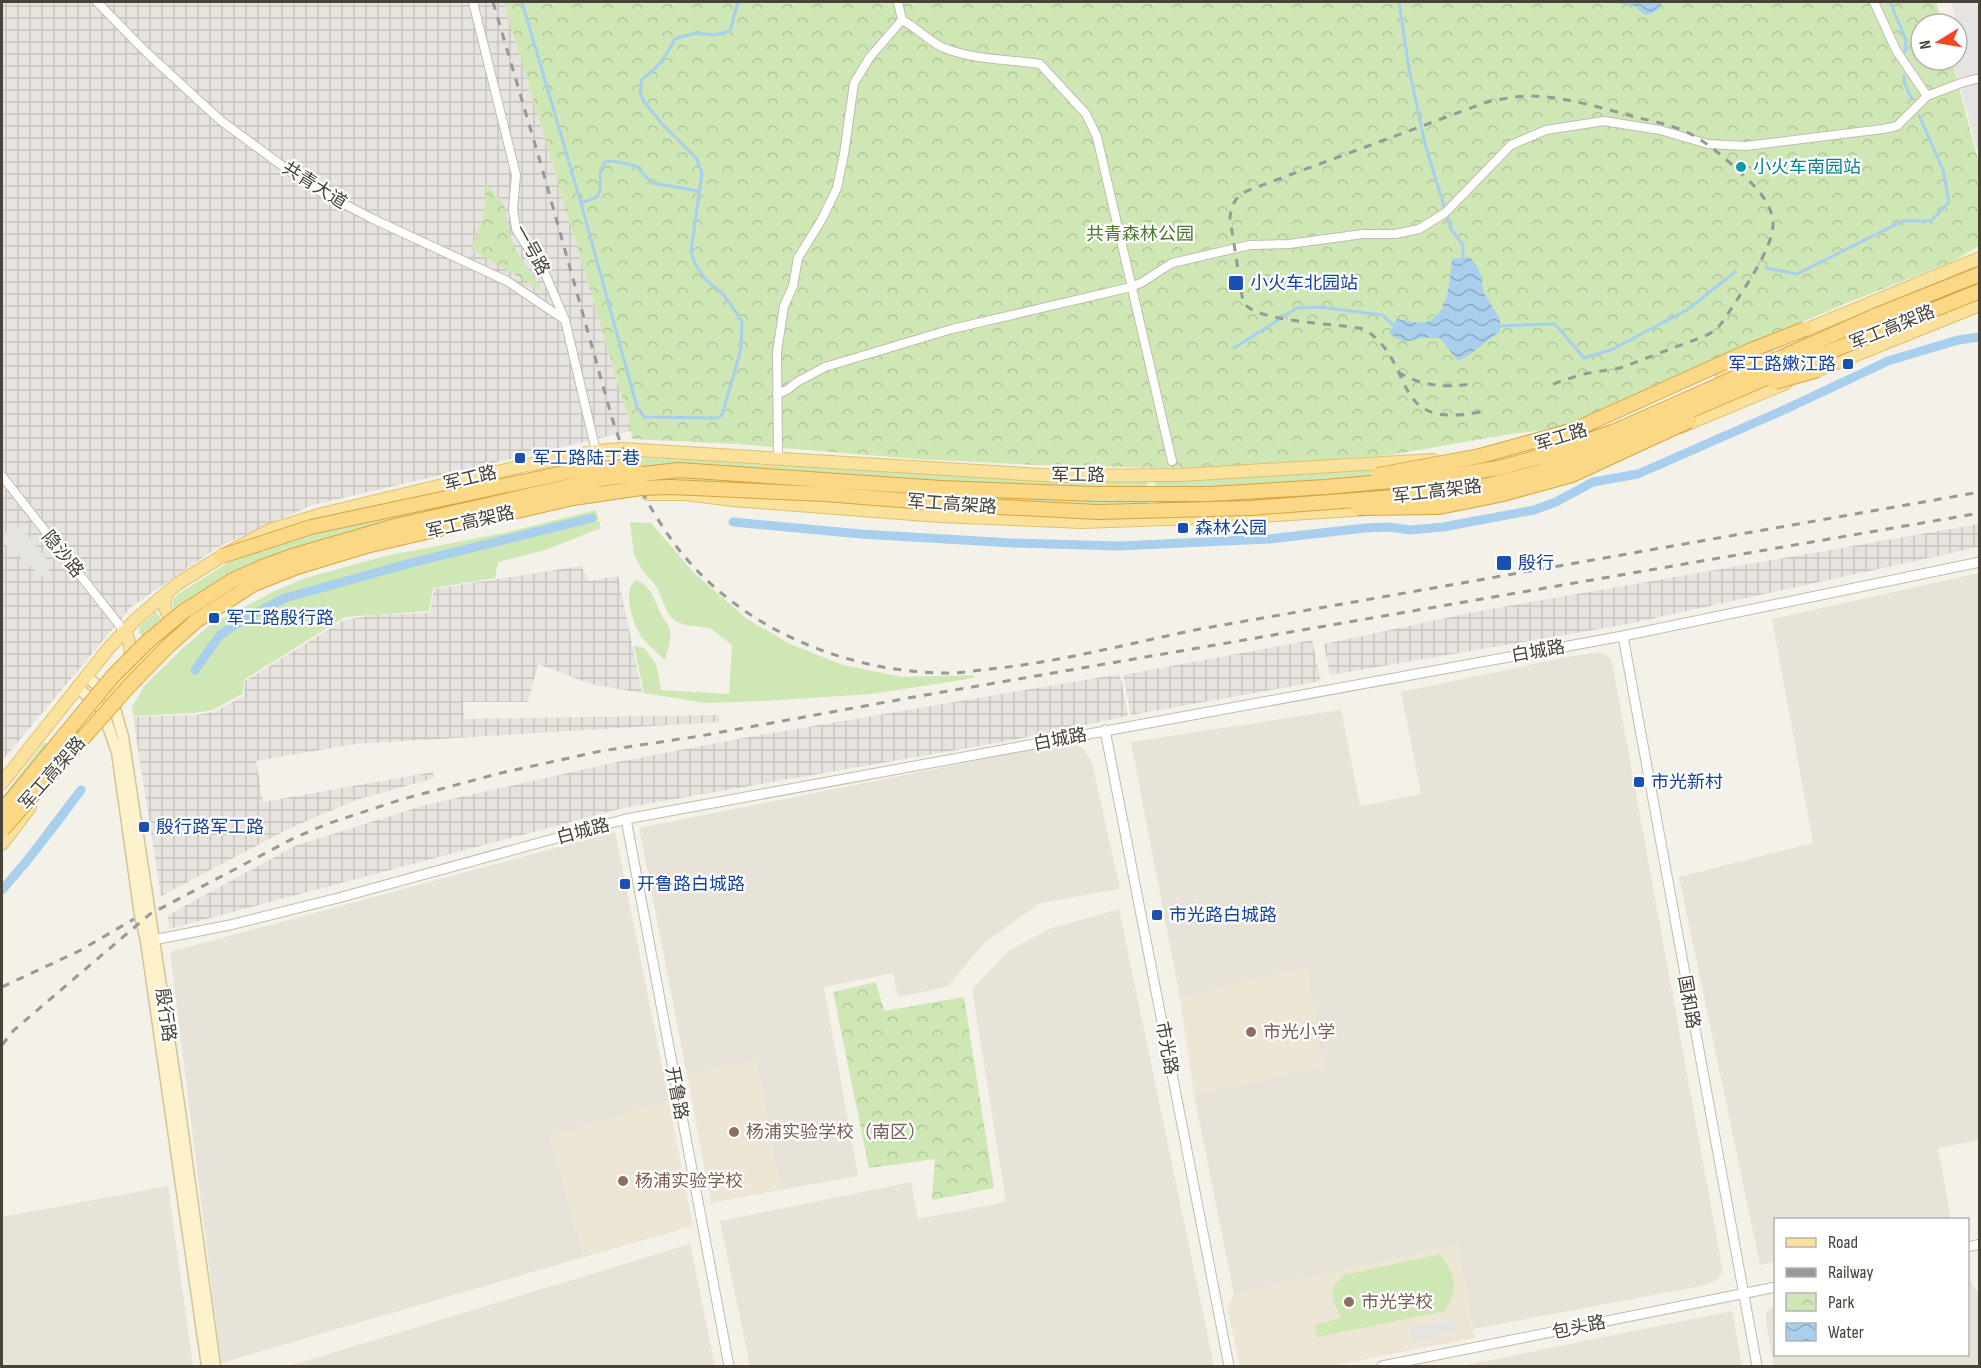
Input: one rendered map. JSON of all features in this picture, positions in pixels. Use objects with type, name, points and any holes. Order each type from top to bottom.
[{"type":"highway","name":"军工高架路","points":[[2,811],[113,676],[183,612],[233,580],[292,555],[395,526],[579,483],[637,473],[679,470],[941,488],[1096,494],[1210,494],[1326,487],[1456,475],[1498,468],[1543,456],[1615,431],[1877,315],[1980,274]]},
{"type":"highway","name":"军工高架路","points":[[2,830],[129,686],[196,621],[254,584],[297,567],[366,546],[573,498],[641,488],[671,487],[825,494],[962,505],[1098,512],[1290,505],[1436,494],[1489,485],[1539,472],[1594,452],[1794,366],[1980,291]]},
{"type":"highway","points":[[1326,487],[1422,465],[1488,454],[1574,430],[1749,351],[1805,329]]},
{"type":"highway","points":[[1290,505],[1347,509],[1439,507],[1499,495],[1572,474],[1762,386],[1818,370]]},
{"type":"highway","points":[[222,556],[311,527],[573,471],[613,466],[679,470]]},
{"type":"main road","name":"军工路","points":[[2,783],[124,631],[165,594],[222,556],[270,530],[322,514],[522,466],[596,451],[622,449],[1057,476],[1181,475],[1474,458],[1540,445],[1578,434],[1750,358],[1805,329],[1980,258]]},
{"type":"main road","name":"军工路","points":[[2,844],[102,709],[162,640],[220,603],[298,572],[519,513],[618,494],[686,494],[732,500],[928,515],[1082,522],[1276,516],[1425,504],[1471,497],[1553,478],[1980,305]]},
{"type":"main road","points":[[165,594],[165,608],[169,616],[183,625]]},
{"type":"main road","name":"军工路","points":[[112,698],[129,669],[131,656],[129,639],[124,631]]},
{"type":"main road","points":[[86,676],[112,698]]},
{"type":"main road","name":"殷行路","points":[[77,687],[102,709],[117,752],[140,915],[150,940],[215,1366]]},
{"type":"main road","name":"殷行路","points":[[112,698],[123,737],[207,1366]]},
{"type":"main road","points":[[37,737],[52,733],[58,734],[67,747],[67,757]]},
{"type":"street","name":"共青大道","points":[[97,2],[145,51],[220,120],[311,187],[373,219],[507,281],[566,320]]},
{"type":"street","name":"一号路","points":[[473,2],[516,176],[513,209],[516,229],[546,276],[566,320],[596,451],[602,497]]},
{"type":"street","points":[[897,2],[902,20],[915,26],[941,48],[969,56],[1040,64],[1086,114],[1097,137],[1172,461]]},
{"type":"street","points":[[1874,2],[1896,50],[1927,96]]},
{"type":"street","points":[[778,459],[777,352],[784,306],[793,286],[798,258],[822,219],[837,188],[854,83],[870,57],[902,20]]},
{"type":"street","points":[[777,394],[825,367],[952,329],[1133,286],[1172,263],[1250,245],[1289,244],[1363,234],[1395,234],[1419,229],[1445,213],[1510,145],[1546,130],[1604,121],[1660,130],[1708,144],[1746,146],[1896,126],[1927,96],[1980,78]]},
{"type":"street","name":"隐沙路","points":[[2,476],[124,631]]},
{"type":"street","name":"白城路","points":[[150,940],[230,925],[338,898],[626,819],[1623,636],[1980,562]]},
{"type":"street","name":"国和路","points":[[1623,636],[1757,1366]]},
{"type":"street","name":"市光路","points":[[1105,730],[1229,1366]]},
{"type":"street","name":"开鲁路","points":[[626,819],[729,1366]]},
{"type":"street","name":"包头路","points":[[1382,1366],[1774,1287]]},
{"type":"shaded area","points":[[2,2],[504,2],[631,431],[312,505],[218,547],[131,607],[2,761]]},
{"type":"shaded area","points":[[1951,2],[1979,2],[1979,157],[1956,72],[1969,72],[1969,12],[1954,12]]},
{"type":"shaded area","points":[[1979,524],[1979,547],[1623,625],[1330,675],[1324,644],[1474,612]]},
{"type":"shaded area","points":[[20,526],[52,566],[43,577],[2,542],[2,535]]},
{"type":"shaded area","points":[[581,566],[589,581],[618,576],[642,693],[590,684],[538,664],[528,702],[463,702],[464,719],[719,715],[719,722],[355,744],[256,761],[263,802],[433,772],[434,778],[356,800],[288,829],[161,896],[133,717],[195,715],[214,712],[244,696],[245,681],[344,620],[374,615],[430,613],[434,589]]},
{"type":"shaded area","points":[[1979,573],[1979,1140],[1938,1148],[1951,1218],[1774,1218],[1774,1262],[1760,1265],[1679,877],[1813,843],[1772,619]]},
{"type":"shaded area","points":[[1312,640],[1321,681],[1131,715],[1123,675]]},
{"type":"shaded area","points":[[1601,652],[1611,659],[1615,678],[1723,1272],[1715,1281],[1701,1286],[1473,1329],[1457,1245],[1234,1294],[1194,1095],[1323,1066],[1307,968],[1180,998],[1131,742],[1341,710],[1360,806],[1421,794],[1401,692]]},
{"type":"shaded area","points":[[1120,674],[1128,716],[1008,741],[623,808],[169,929],[168,915],[295,846],[425,805],[617,762],[754,736]]},
{"type":"shaded area","points":[[1070,742],[1084,749],[1092,763],[1120,889],[1040,903],[984,943],[947,987],[898,997],[893,973],[824,987],[858,1176],[781,1190],[756,1060],[687,1075],[639,828]]},
{"type":"shaded area","points":[[615,832],[669,1101],[550,1136],[584,1257],[221,1363],[170,952]]},
{"type":"shaded area","points":[[1119,909],[1214,1366],[750,1366],[720,1221],[911,1182],[918,1219],[1006,1202],[972,989],[1009,951],[1049,929]]},
{"type":"shaded area","name":"市光小学","points":[[1307,967],[1323,1066],[1194,1095],[1180,998]]},
{"type":"shaded area","name":"杨浦实验学校（南区）","points":[[756,1060],[781,1190],[711,1203],[687,1075]]},
{"type":"shaded area","name":"杨浦实验学校","points":[[669,1101],[693,1226],[584,1257],[549,1136]]},
{"type":"shaded area","points":[[168,1186],[193,1366],[2,1366],[2,1217]]},
{"type":"shaded area","points":[[690,1244],[715,1366],[289,1366]]},
{"type":"shaded area","name":"市光学校","points":[[1458,1245],[1474,1338],[1331,1366],[1240,1366],[1227,1309],[1234,1294]]},
{"type":"shaded area","points":[[1969,1279],[1979,1294],[1979,1366],[1774,1366],[1766,1311],[1774,1307],[1774,1356],[1969,1356]]},
{"type":"shaded area","points":[[1732,1311],[1742,1366],[1462,1366]]},
{"type":"shaded area","points":[[1454,1319],[1457,1332],[1413,1341],[1410,1328]]},
{"type":"green space","name":"共青森林公园","points":[[504,2],[1936,2],[1939,12],[1909,12],[1909,72],[1955,72],[1979,164],[1979,246],[1952,262],[1844,304],[1686,372],[1574,426],[1505,435],[1390,455],[1255,466],[1165,468],[916,459],[736,444],[632,439],[630,424]]},
{"type":"green space","points":[[486,184],[504,204],[515,249],[544,292],[471,249],[483,217]]},
{"type":"green space","points":[[635,457],[1054,482],[1147,481],[1149,508],[648,484]]},
{"type":"green space","points":[[572,463],[581,468],[586,480],[297,556],[175,610],[173,606],[173,598],[180,593],[229,562],[281,535],[339,517]]},
{"type":"green space","points":[[1424,466],[1426,491],[1157,509],[1155,481]]},
{"type":"green space","points":[[596,510],[601,528],[548,549],[498,562],[495,578],[433,588],[429,611],[345,617],[245,679],[242,694],[213,710],[133,716],[132,707],[145,685],[184,647],[210,625],[274,591],[306,578],[385,556],[504,533]]},
{"type":"green space","points":[[630,522],[651,523],[694,573],[747,619],[790,644],[843,665],[902,677],[973,675],[974,678],[872,694],[764,701],[705,703],[644,693],[634,646],[644,648],[656,664],[661,690],[729,694],[732,645],[710,628],[685,625],[677,622],[668,614],[657,587],[642,570],[634,554]]},
{"type":"green space","points":[[636,580],[650,591],[669,628],[669,646],[665,660],[644,640],[634,621],[629,598],[632,585]]},
{"type":"green space","points":[[156,612],[168,627],[144,640],[139,632],[140,626]]},
{"type":"green space","points":[[44,743],[51,743],[58,752],[58,757],[2,830],[2,798]]},
{"type":"green space","points":[[876,982],[884,1011],[964,997],[994,1188],[932,1200],[935,1159],[869,1168],[833,992]]},
{"type":"green space","points":[[1440,1254],[1450,1269],[1454,1282],[1452,1296],[1445,1311],[1317,1337],[1314,1325],[1342,1318],[1332,1294],[1335,1285],[1344,1275]]},
{"type":"water","points":[[1616,2],[1662,2],[1656,12],[1645,15],[1634,6]]},
{"type":"water","points":[[1470,257],[1478,268],[1483,292],[1500,319],[1500,332],[1458,361],[1440,338],[1423,338],[1404,342],[1389,334],[1397,319],[1426,322],[1434,319],[1444,305],[1447,295],[1452,259]]},
{"type":"waterway","points":[[522,2],[581,203]]},
{"type":"waterway","points":[[699,191],[652,183],[636,166],[613,161],[605,162],[602,167],[597,197],[581,203],[637,407],[644,417],[717,418],[722,415],[741,349],[742,321],[724,295],[706,280],[695,264],[691,251],[702,174],[697,159],[663,125],[644,102],[640,92],[642,79],[661,61],[675,39],[695,33],[715,35],[730,31],[738,2]]},
{"type":"waterway","points":[[1399,2],[1409,69],[1425,144],[1451,229],[1463,245],[1463,262]]},
{"type":"waterway","points":[[1890,2],[1906,40],[1905,52]]},
{"type":"waterway","points":[[1904,76],[1904,82],[1912,99]]},
{"type":"waterway","points":[[1766,268],[1797,274],[1903,221],[1931,221],[1949,202],[1943,170],[1919,115]]},
{"type":"waterway","points":[[1498,326],[1555,324],[1584,358],[1613,349],[1687,310],[1735,272]]},
{"type":"waterway","points":[[1234,348],[1297,308],[1320,307],[1382,315],[1396,327]]},
{"type":"waterway","points":[[733,522],[861,534],[1012,543],[1119,546],[1269,539],[1365,528],[1389,527],[1410,530],[1443,527],[1534,510],[1556,502],[1593,482],[1638,474],[1888,361],[1958,340],[1980,337]]},
{"type":"waterway","points":[[195,670],[220,635],[285,598],[411,563],[592,518]]},
{"type":"waterway","points":[[2,890],[23,866],[33,854],[81,790],[23,866]]},
{"type":"railway","points":[[493,2],[612,418],[640,488],[658,520],[680,551],[706,579],[735,604],[767,625],[801,642],[837,655],[874,665],[911,671],[954,673],[1017,666],[1200,629],[1980,492]]},
{"type":"railway","points":[[1480,412],[1450,415],[1430,412],[1416,403],[1381,343],[1364,329],[1280,318],[1251,309],[1243,302],[1230,218],[1233,205],[1238,198],[1249,190],[1487,102],[1515,97],[1558,98],[1667,125],[1696,137],[1720,154],[1747,179],[1758,190],[1770,209],[1773,223],[1772,234],[1754,273],[1716,330],[1620,368],[1583,374],[1553,384]]},
{"type":"railway","points":[[1398,372],[1433,385],[1470,384]]},
{"type":"railway","points":[[2,1045],[14,1030],[150,914],[294,838],[327,824],[403,799],[501,773],[601,751],[700,736],[1980,513]]},
{"type":"railway","points":[[2,987],[79,951],[134,919]]},
{"type":"place","name":"小火车南园站","points":[[1741,167]]},
{"type":"place","name":"小火车北园站","points":[[1236,283]]},
{"type":"place","name":"军工路嫩江路","points":[[1848,364]]},
{"type":"place","name":"军工路陆丁巷","points":[[520,458]]},
{"type":"place","name":"森林公园","points":[[1183,528]]},
{"type":"place","name":"殷行","points":[[1504,563]]},
{"type":"place","name":"军工路殷行路","points":[[214,618]]},
{"type":"place","name":"市光新村","points":[[1639,782]]},
{"type":"place","name":"殷行路军工路","points":[[144,827]]},
{"type":"place","name":"开鲁路白城路","points":[[625,884]]},
{"type":"place","name":"市光路白城路","points":[[1157,915]]},
{"type":"place","name":"市光小学","points":[[1251,1032]]},
{"type":"place","name":"杨浦实验学校（南区）","points":[[734,1132]]},
{"type":"place","name":"杨浦实验学校","points":[[623,1181]]},
{"type":"place","name":"市光学校","points":[[1349,1302]]}]
